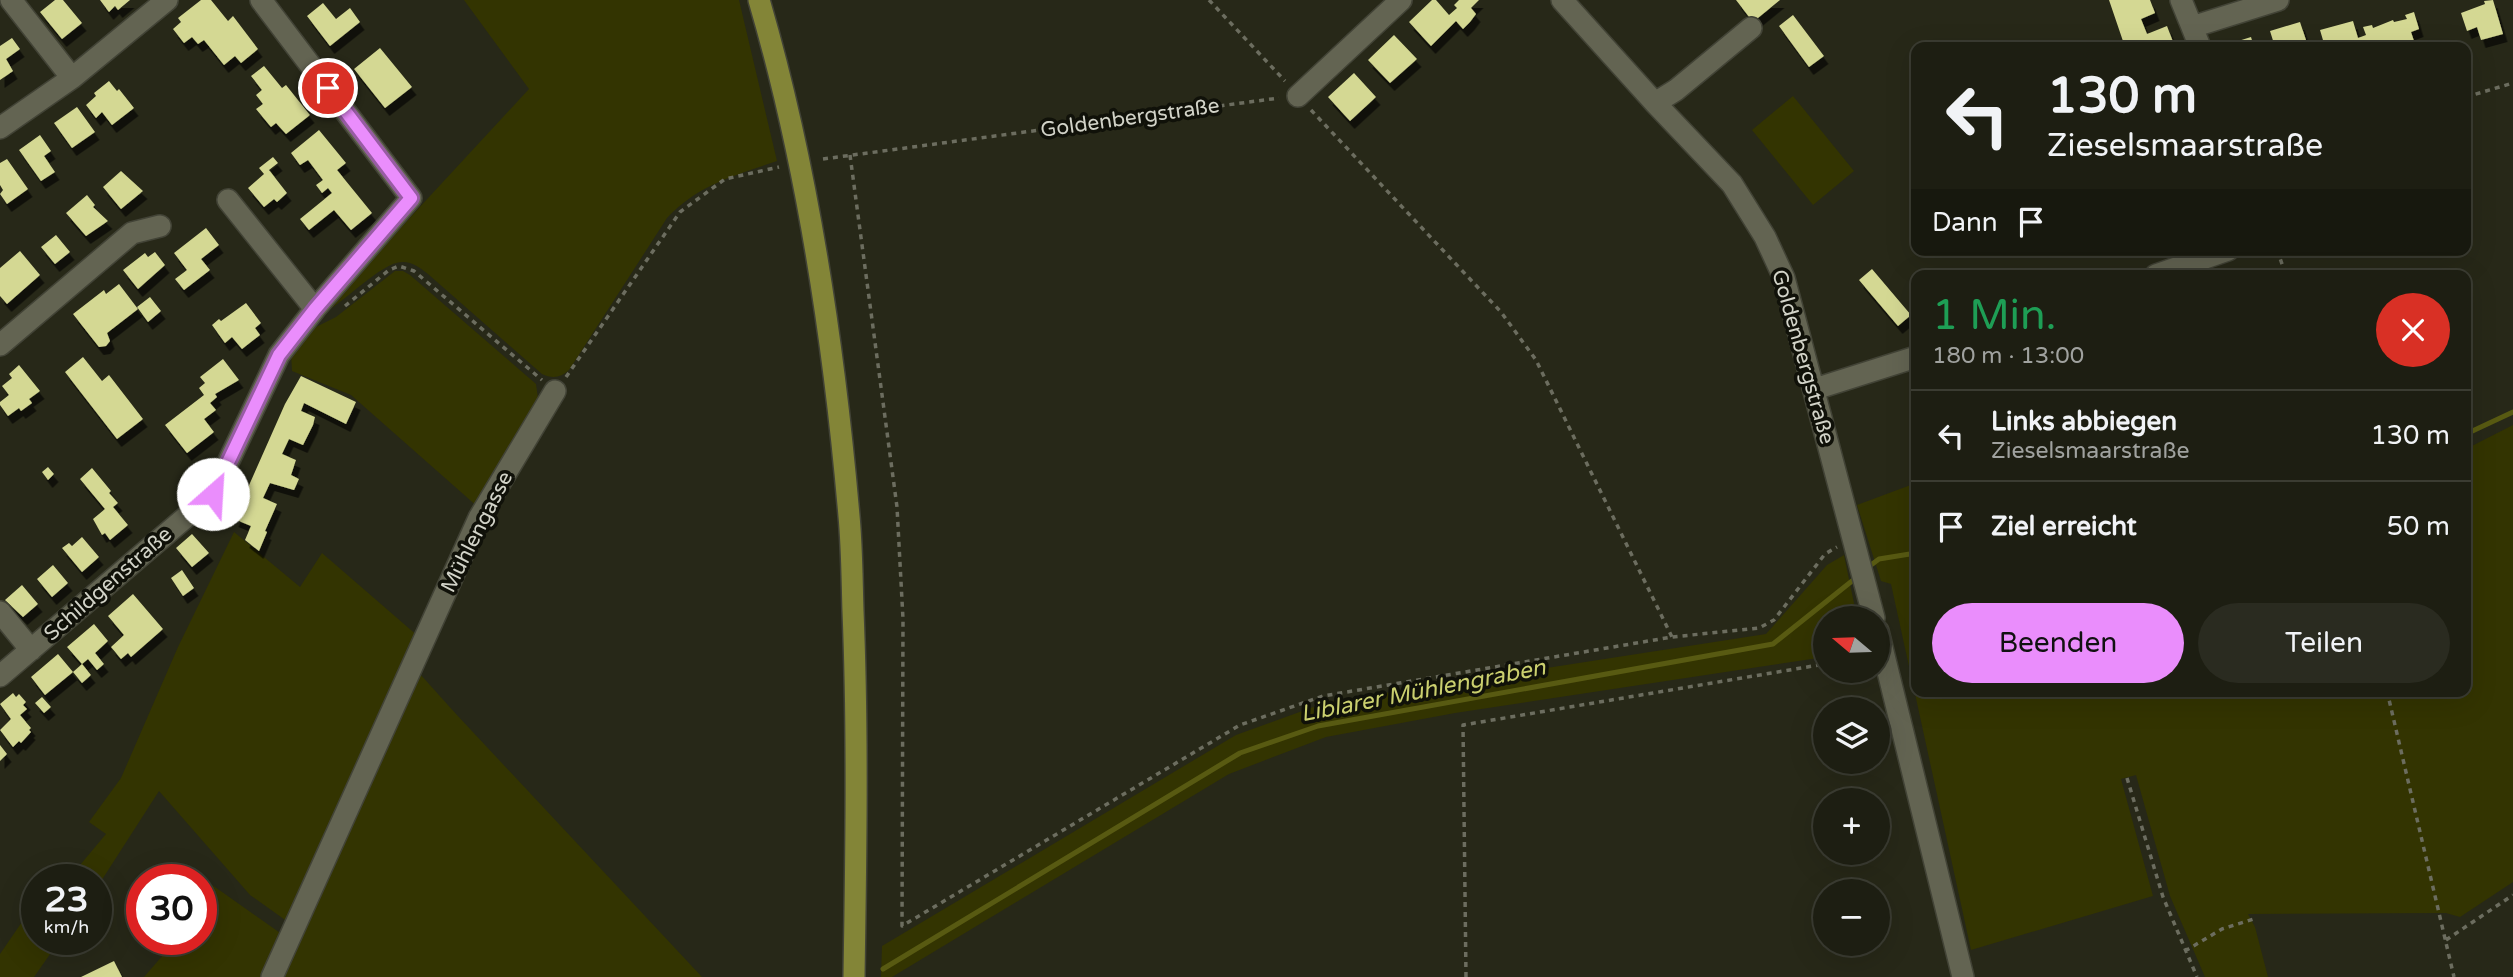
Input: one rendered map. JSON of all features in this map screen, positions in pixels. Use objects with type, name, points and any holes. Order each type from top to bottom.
[{"type":"main road","points":[[759,0],[808,208],[834,373],[849,518],[858,720],[854,977]]},
{"type":"street","points":[[10,0],[72,78]]},
{"type":"street","points":[[0,128],[72,78],[167,0]]},
{"type":"street","name":"Schildgenstraße","points":[[0,676],[213,494],[279,355],[411,198],[261,0]]},
{"type":"street","points":[[1298,96],[1401,0]]},
{"type":"street","name":"Goldenbergstraße","points":[[1562,0],[1732,184],[1765,236],[1784,278],[1871,606]]},
{"type":"street","points":[[2181,0],[2198,42]]},
{"type":"street","points":[[2192,27],[2278,0]]},
{"type":"street","points":[[1655,103],[1676,90],[1751,28]]},
{"type":"street","points":[[228,201],[315,309]]},
{"type":"street","points":[[0,345],[132,233],[160,226]]},
{"type":"street","points":[[2170,270],[2211,256]]},
{"type":"street","points":[[1815,389],[1911,359]]},
{"type":"street","name":"Mühlengasse","points":[[272,977],[479,518],[555,391]]},
{"type":"street","points":[[0,612],[31,650]]},
{"type":"street","points":[[1890,679],[1964,977]]},
{"type":"path","points":[[1209,0],[1501,312],[1536,360],[1672,637]]},
{"type":"path","points":[[2471,96],[2513,83]]},
{"type":"path","name":"Goldenbergstraße","points":[[822,159],[1298,96]]},
{"type":"path","points":[[850,155],[897,507],[903,619],[902,926],[1240,725],[1323,696],[1672,637],[1759,628],[1774,620],[1825,554],[1854,543]]},
{"type":"path","points":[[336,314],[389,270],[399,266],[414,271],[555,391],[680,212],[725,179],[779,167]]},
{"type":"path","points":[[1466,977],[1463,724],[1813,666]]},
{"type":"path","points":[[2388,697],[2455,977]]},
{"type":"path","points":[[2127,778],[2163,897],[2197,977]]},
{"type":"path","points":[[2446,940],[2513,895]]},
{"type":"path","points":[[2185,951],[2222,929],[2256,918]]},
{"type":"shaded area","points":[[464,0],[739,0],[777,161],[705,189],[679,206],[667,218],[569,370],[560,376],[549,377],[542,374],[428,274],[410,263],[403,262],[384,268],[319,316],[529,89]]},
{"type":"shaded area","points":[[1793,96],[1854,171],[1813,205],[1752,130]]},
{"type":"shaded area","points":[[395,271],[410,275],[536,384],[539,406],[479,508],[351,395],[292,371],[291,353],[316,327],[336,317]]},
{"type":"shaded area","points":[[2513,425],[2513,882],[2460,917],[2446,913],[2248,914],[2255,927],[2268,977],[2205,977],[2170,896],[2136,775],[2121,779],[2153,896],[1971,950],[1916,697],[2471,697],[2471,446]]},
{"type":"shaded area","points":[[1911,485],[1911,676],[1891,584],[1881,581],[1857,505]]},
{"type":"shaded area","points":[[234,532],[300,587],[322,553],[419,637],[288,922],[250,895],[159,791],[112,864],[81,864],[106,834],[89,822],[121,778],[178,647]]},
{"type":"shaded area","points":[[1844,555],[1855,606],[1813,606],[1813,659],[1455,713],[1326,737],[1229,774],[892,977],[881,977],[882,946],[1236,735],[1327,702],[1766,634],[1827,565]]},
{"type":"shaded area","points":[[420,674],[456,714],[702,977],[280,977]]},
{"type":"shaded area","points":[[217,888],[283,935],[263,977],[144,977],[163,955],[217,955]]},
{"type":"shaded area","points":[[21,923],[21,955],[49,955],[34,977],[0,977],[0,954]]},
{"type":"building","points":[[55,0],[63,0],[82,23],[62,39],[40,12]]},
{"type":"building","points":[[100,0],[130,0],[118,10],[115,6],[109,12]]},
{"type":"building","points":[[201,0],[211,0],[228,21],[233,16],[258,49],[241,63],[235,56],[224,65],[204,40],[198,44],[192,37],[184,43],[173,29],[181,22],[178,18]]},
{"type":"building","points":[[1432,0],[1436,0],[1449,15],[1457,8],[1454,5],[1459,0],[1479,0],[1471,8],[1476,14],[1463,29],[1456,21],[1431,46],[1409,22]]},
{"type":"building","points":[[1736,0],[1780,0],[1753,22]]},
{"type":"building","points":[[2109,0],[2150,0],[2155,13],[2141,19],[2147,34],[2167,26],[2173,42],[2123,42]]},
{"type":"building","points":[[2493,0],[2503,34],[2481,40],[2477,27],[2467,31],[2461,13],[2485,4],[2484,1]]},
{"type":"building","points":[[323,3],[336,19],[350,8],[360,22],[330,46],[307,16]]},
{"type":"building","points":[[2414,12],[2419,29],[2411,32],[2414,42],[2324,42],[2320,30],[2353,21],[2358,38],[2366,35],[2363,27],[2372,25],[2373,28],[2393,20],[2407,19],[2405,15]]},
{"type":"building","points":[[1793,15],[1824,56],[1809,67],[1779,26]]},
{"type":"building","points":[[2300,22],[2307,42],[2273,42],[2270,31]]},
{"type":"building","points":[[1394,35],[1417,59],[1390,83],[1368,60]]},
{"type":"building","points":[[2251,37],[2252,42],[2235,42]]},
{"type":"building","points":[[12,38],[20,49],[6,59],[13,71],[0,80],[0,46]]},
{"type":"building","points":[[380,48],[412,87],[385,108],[354,69]]},
{"type":"building","points":[[264,66],[282,88],[286,85],[310,115],[286,134],[276,123],[271,127],[256,109],[263,104],[256,95],[262,90],[251,76]]},
{"type":"building","points":[[1354,73],[1376,97],[1350,121],[1328,97]]},
{"type":"building","points":[[109,81],[134,108],[112,125],[102,112],[96,118],[86,105],[96,96],[94,93]]},
{"type":"building","points":[[77,107],[95,132],[72,148],[54,123]]},
{"type":"building","points":[[319,130],[346,163],[337,170],[372,213],[351,230],[334,210],[309,230],[300,219],[332,193],[328,188],[322,193],[316,185],[323,180],[308,160],[300,165],[291,153]]},
{"type":"building","points":[[40,135],[51,151],[44,156],[55,172],[41,181],[19,150]]},
{"type":"building","points":[[273,157],[278,163],[269,170],[287,193],[277,202],[274,199],[264,207],[248,188],[264,174],[259,168]]},
{"type":"building","points":[[7,159],[28,189],[7,204],[0,194],[3,190],[0,185],[0,163]]},
{"type":"building","points":[[121,171],[143,191],[121,209],[103,187]]},
{"type":"building","points":[[87,195],[95,205],[93,207],[108,221],[86,236],[66,213]]},
{"type":"building","points":[[206,228],[219,245],[201,259],[210,270],[184,290],[175,279],[187,270],[174,253]]},
{"type":"building","points":[[56,235],[70,252],[55,264],[41,247]]},
{"type":"building","points":[[20,251],[40,275],[7,304],[0,296],[0,268]]},
{"type":"building","points":[[155,252],[165,265],[138,289],[123,270],[145,253],[148,257]]},
{"type":"building","points":[[1872,269],[1911,315],[1898,326],[1859,280]]},
{"type":"building","points":[[119,284],[138,309],[107,333],[110,341],[106,346],[99,347],[73,314],[104,290],[106,294]]},
{"type":"building","points":[[150,297],[161,311],[148,322],[137,307]]},
{"type":"building","points":[[246,303],[261,323],[255,328],[260,335],[242,349],[232,337],[225,343],[212,325]]},
{"type":"building","points":[[83,357],[102,381],[109,375],[143,419],[117,439],[65,372]]},
{"type":"building","points":[[223,359],[239,380],[215,394],[217,397],[210,403],[216,410],[204,419],[214,432],[187,453],[165,425],[204,395],[199,388],[205,383],[200,377]]},
{"type":"building","points":[[19,365],[40,391],[29,399],[32,403],[8,416],[0,405],[9,395],[2,386],[12,378],[9,374]]},
{"type":"building","points":[[301,376],[356,402],[346,424],[304,403],[301,411],[315,417],[313,425],[303,445],[289,439],[282,454],[296,460],[291,475],[299,479],[294,490],[270,483],[263,498],[277,504],[259,551],[245,540],[251,526],[234,519],[285,404]]},
{"type":"building","points":[[48,467],[54,474],[48,480],[42,472]]},
{"type":"building","points":[[92,468],[111,491],[109,493],[118,503],[113,507],[128,525],[110,540],[105,533],[102,535],[93,519],[105,509],[80,479]]},
{"type":"building","points":[[192,534],[209,553],[192,567],[176,548]]},
{"type":"building","points":[[82,537],[99,557],[82,572],[62,548],[69,543],[72,546]]},
{"type":"building","points":[[53,565],[68,583],[52,597],[37,579]]},
{"type":"building","points":[[182,570],[194,588],[183,596],[171,578]]},
{"type":"building","points":[[22,585],[38,604],[23,617],[5,600]]},
{"type":"building","points":[[133,594],[163,629],[131,657],[128,653],[121,659],[111,647],[124,635],[108,616]]},
{"type":"building","points":[[94,624],[108,641],[95,653],[104,664],[97,670],[88,659],[82,664],[67,647]]},
{"type":"building","points":[[58,654],[73,672],[45,695],[31,677]]},
{"type":"building","points":[[82,664],[91,675],[82,683],[73,672]]},
{"type":"building","points":[[13,693],[16,697],[19,694],[26,702],[23,705],[27,709],[20,715],[31,728],[31,732],[13,747],[0,730],[11,719],[0,704]]},
{"type":"building","points":[[42,697],[51,707],[44,713],[35,703]]},
{"type":"building","points":[[0,745],[7,754],[0,761]]},
{"type":"building","points":[[114,961],[122,977],[81,977]]},
{"type":"waterway","name":"Liblarer Mühlengraben","points":[[2471,432],[2513,412]]},
{"type":"waterway","name":"Liblarer Mühlengraben","points":[[1867,568],[1879,559],[1911,554]]},
{"type":"waterway","name":"Liblarer Mühlengraben","points":[[883,969],[1240,753],[1318,726],[1773,644],[1857,577]]},
{"type":"route","points":[[213,494],[279,355],[411,198],[328,88]]}]
